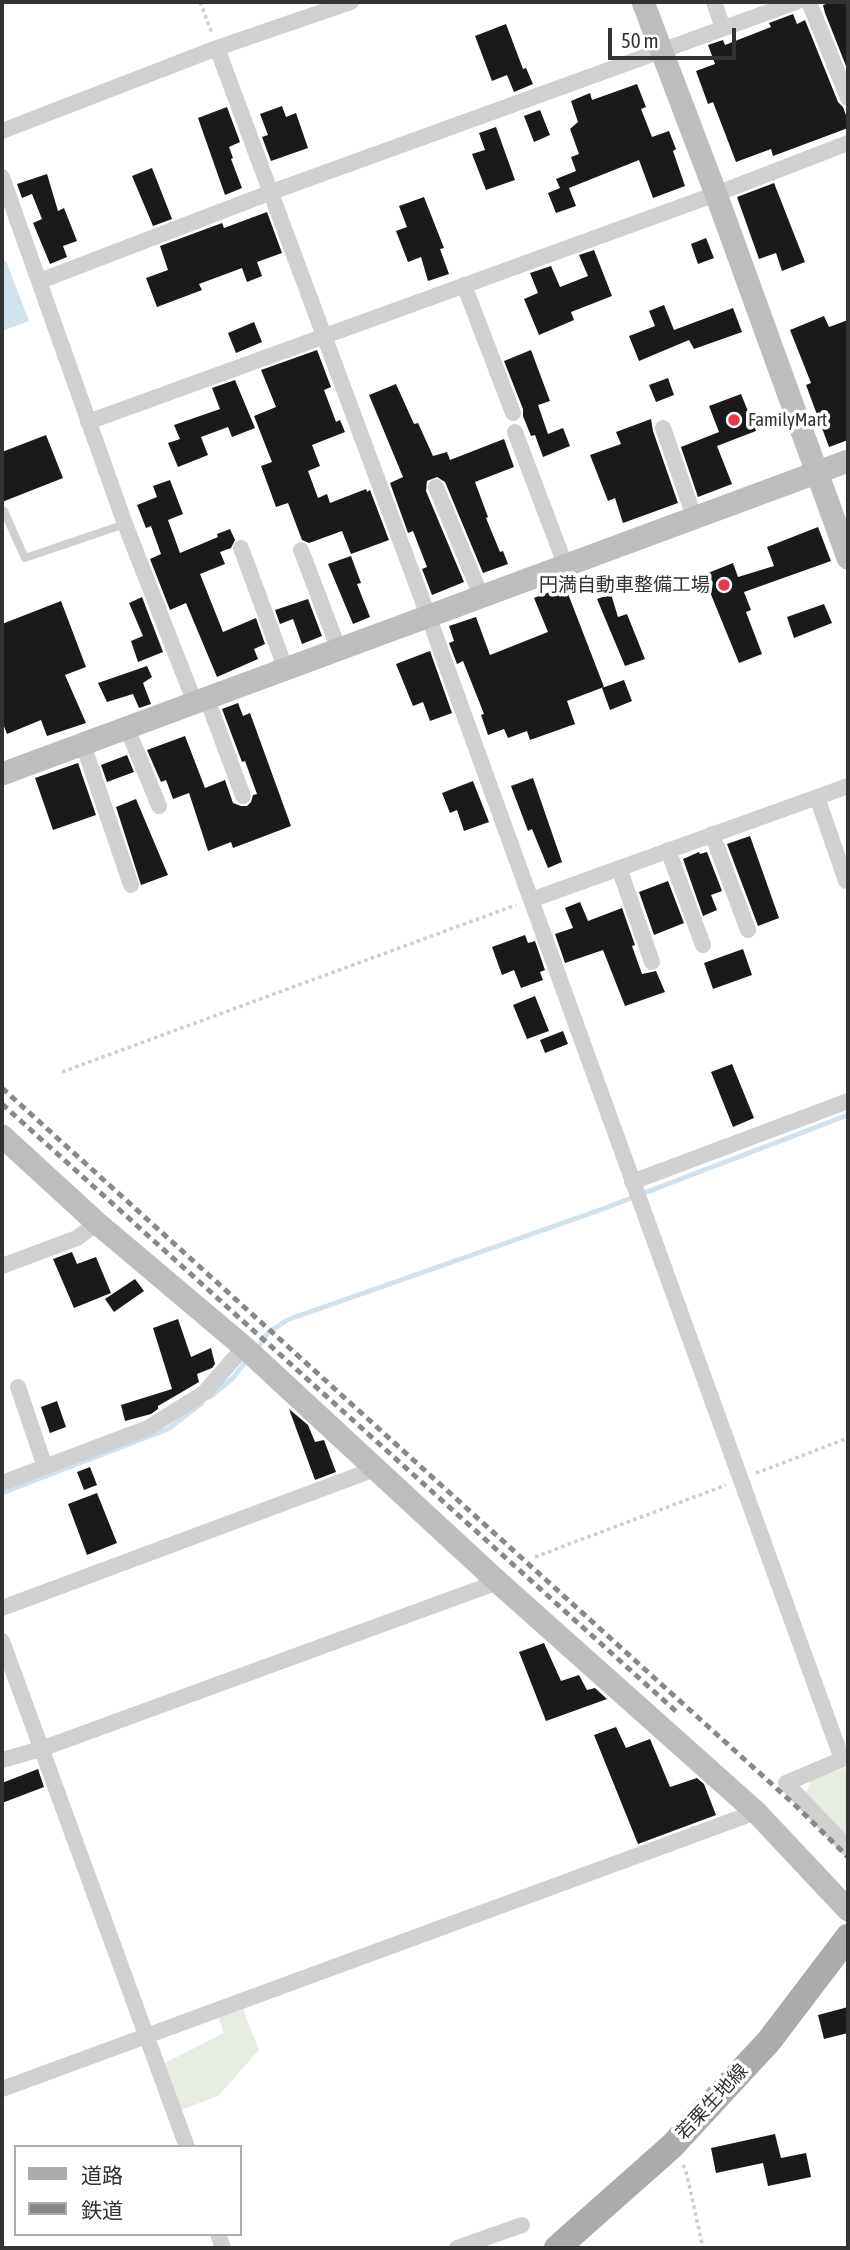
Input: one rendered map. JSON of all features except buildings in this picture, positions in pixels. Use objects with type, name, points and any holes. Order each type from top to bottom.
[{"type":"main road","name":"若栗生地線","points":[[557,2248],[672,2146],[769,2041],[848,1937]]},
{"type":"street","points":[[2,131],[217,48],[351,2]]},
{"type":"street","points":[[643,2],[848,558]]},
{"type":"street","points":[[714,2],[723,28]]},
{"type":"street","points":[[40,281],[270,193],[796,2]]},
{"type":"street","points":[[809,2],[848,98]]},
{"type":"street","points":[[217,48],[429,618],[632,1182],[845,1758],[786,1783],[848,1848]]},
{"type":"street","points":[[88,422],[716,194],[848,143]]},
{"type":"street","points":[[2,177],[125,524],[243,796]]},
{"type":"street","points":[[464,285],[513,413]]},
{"type":"street","points":[[663,428],[695,519]]},
{"type":"street","points":[[515,432],[566,567]]},
{"type":"street","points":[[2,774],[848,461]]},
{"type":"street","points":[[436,488],[482,598]]},
{"type":"street","points":[[240,548],[286,670]]},
{"type":"street","points":[[301,551],[339,650]]},
{"type":"street","points":[[127,728],[159,806]]},
{"type":"street","points":[[83,744],[131,885]]},
{"type":"street","points":[[531,900],[848,786]]},
{"type":"street","points":[[817,797],[846,881]]},
{"type":"street","points":[[712,834],[748,930]]},
{"type":"street","points":[[668,850],[703,945]]},
{"type":"street","points":[[618,868],[652,962]]},
{"type":"street","points":[[632,1182],[848,1101]]},
{"type":"street","points":[[2,1136],[97,1223],[244,1347],[498,1582],[756,1812],[848,1910]]},
{"type":"street","points":[[2,1266],[77,1238],[97,1223]]},
{"type":"street","points":[[2,1483],[148,1428],[204,1393],[244,1347]]},
{"type":"street","points":[[18,1387],[45,1467]]},
{"type":"street","points":[[2,1608],[375,1469]]},
{"type":"street","points":[[2,1760],[41,1749],[498,1582]]},
{"type":"street","points":[[2,1641],[186,2145]]},
{"type":"street","points":[[2,2089],[756,1812]]},
{"type":"street","points":[[457,2248],[522,2225]]},
{"type":"lane","points":[[4,510],[25,558],[125,524]]},
{"type":"path","points":[[200,2],[217,48]]},
{"type":"path","points":[[62,1072],[531,900]]},
{"type":"path","points":[[535,1557],[848,1438]]},
{"type":"path","points":[[672,2146],[686,2171],[703,2248]]},
{"type":"shaded area","points":[[848,1767],[848,1844],[804,1798],[811,1780]]},
{"type":"shaded area","points":[[243,2009],[259,2050],[218,2096],[181,2110],[165,2063],[224,2033],[219,2018]]},
{"type":"water","points":[[6,261],[29,321],[2,331],[2,262]]},
{"type":"waterway","points":[[256,1350],[268,1333],[287,1320],[600,1210],[848,1115]]},
{"type":"waterway","points":[[210,1397],[233,1378],[247,1360]]},
{"type":"waterway","points":[[2,1493],[168,1429],[202,1403]]},
{"type":"railway","points":[[2,1088],[796,1806],[848,1857]]},
{"type":"railway","points":[[2,1104],[679,1714]]},
{"type":"place","name":"FamilyMart","points":[[734,420]]},
{"type":"place","name":"円満自動車整備工場","points":[[724,585]]}]
